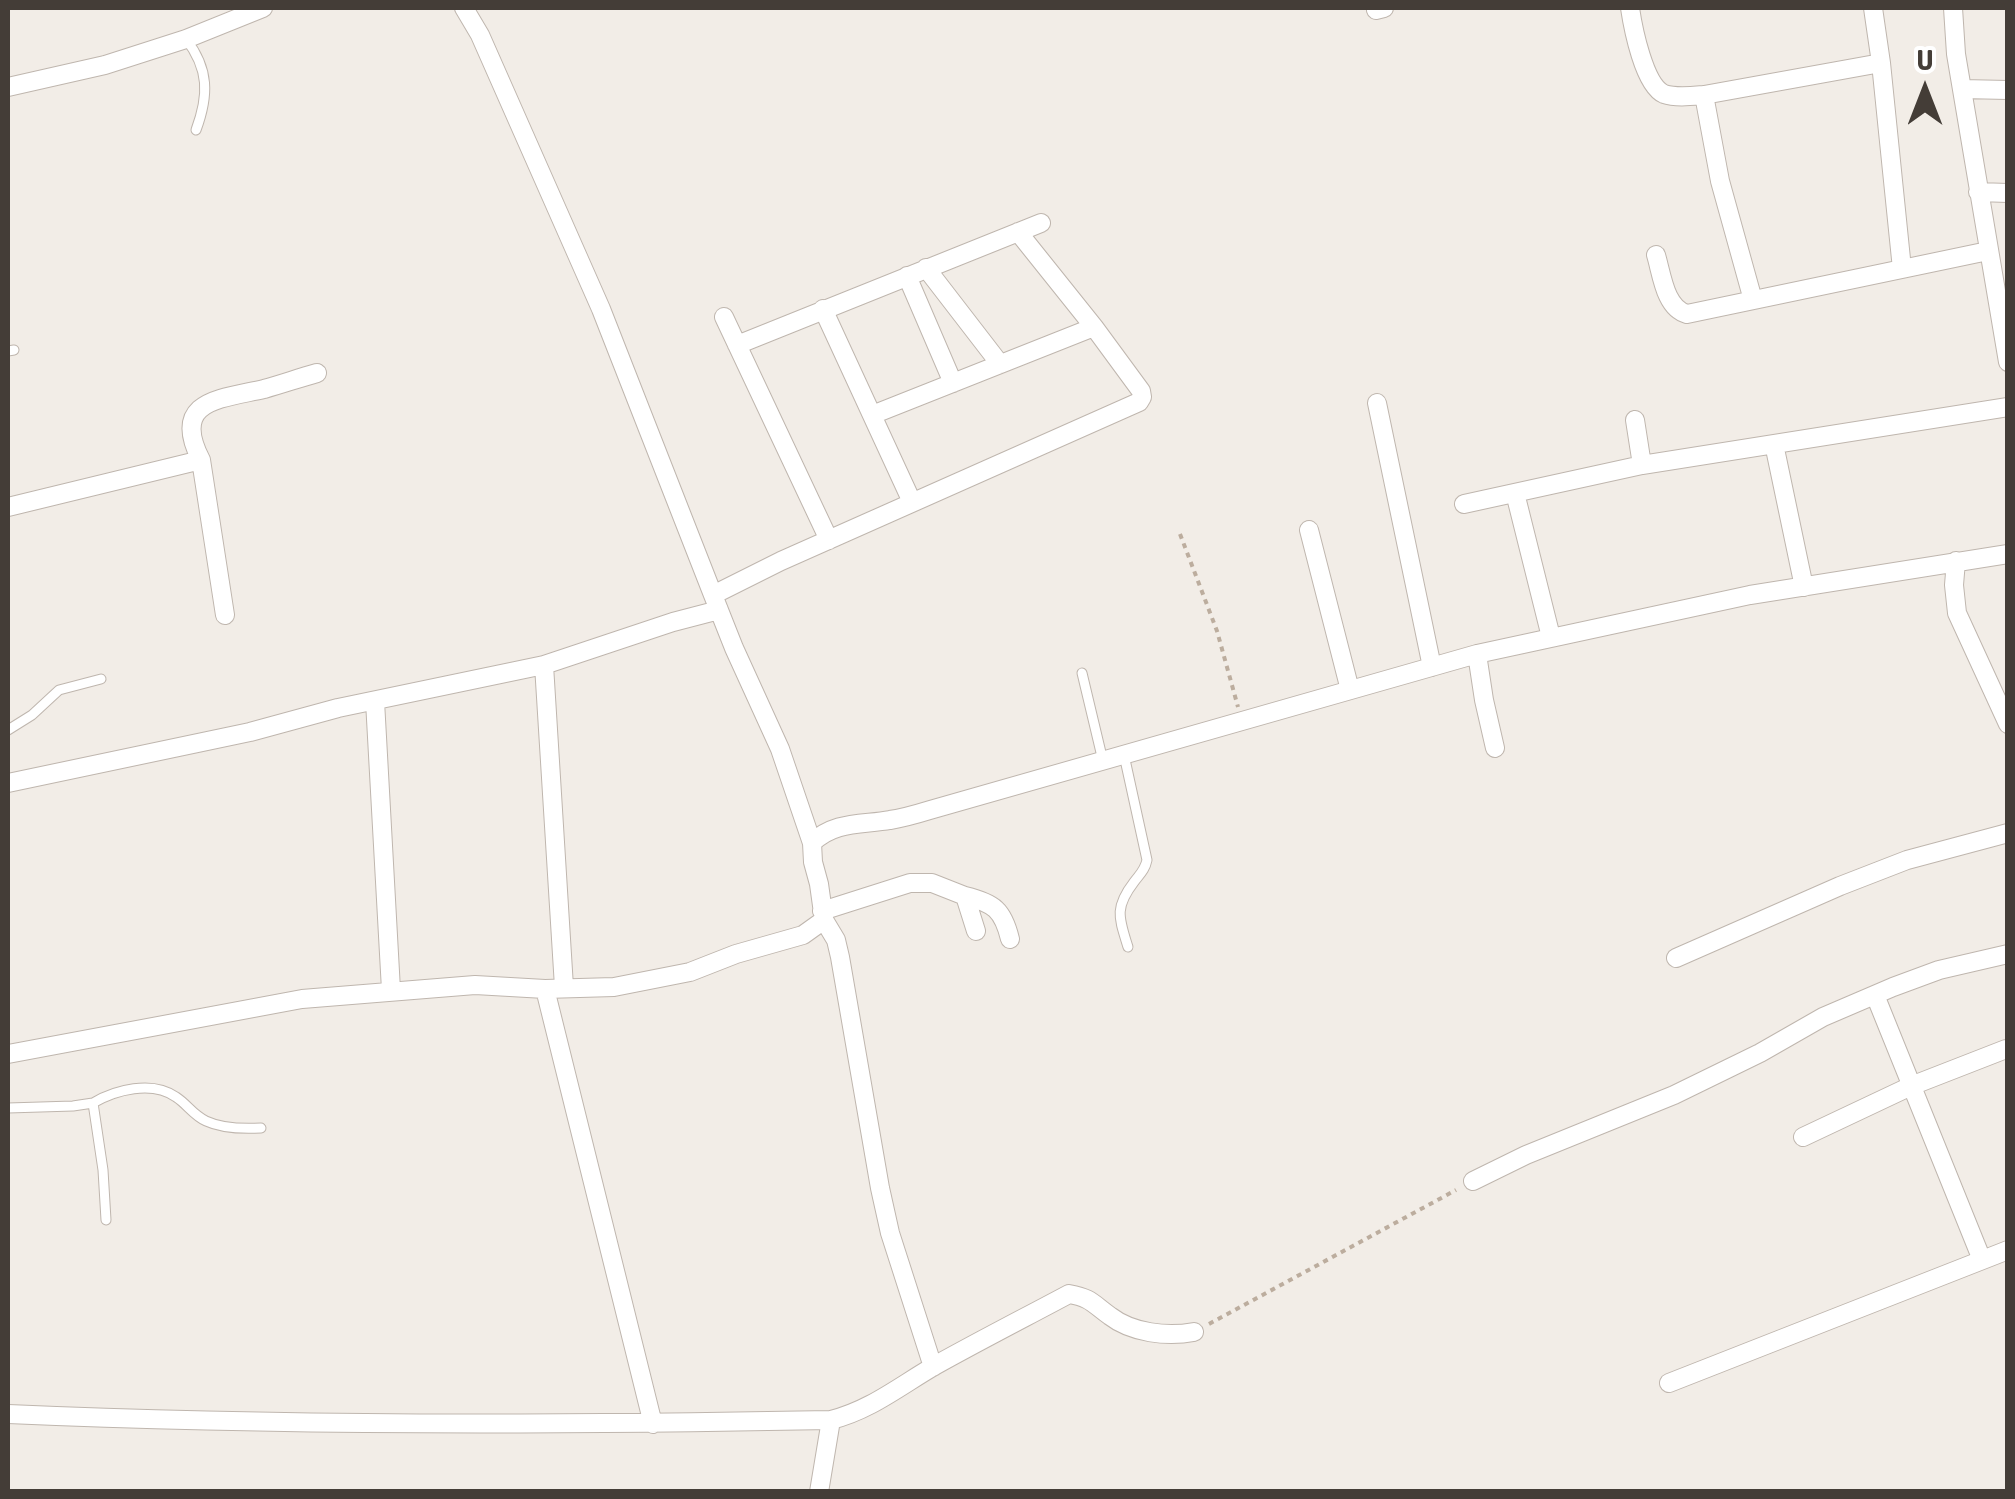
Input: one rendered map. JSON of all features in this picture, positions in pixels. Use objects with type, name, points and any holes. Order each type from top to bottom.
[{"type":"street","points":[[8,88],[105,65],[263,8]]},
{"type":"street","points":[[464,8],[480,35],[601,309],[716,603],[780,748],[812,843],[823,916],[840,957],[890,1233],[933,1367]]},
{"type":"street","points":[[1630,8],[1654,86],[1665,94],[1704,95],[1881,63]]},
{"type":"street","points":[[1873,8],[1902,269]]},
{"type":"street","points":[[1954,8],[1954,39],[2008,362]]},
{"type":"street","points":[[1962,89],[2008,90]]},
{"type":"street","points":[[1704,95],[1720,182],[1752,300]]},
{"type":"street","points":[[1978,192],[2008,193]]},
{"type":"street","points":[[737,345],[1041,223]]},
{"type":"street","points":[[8,782],[544,665],[673,622],[716,603],[733,583],[1139,402],[1141,391],[1018,232]]},
{"type":"street","points":[[1656,255],[1670,300],[1678,311],[1687,314],[1988,252]]},
{"type":"street","points":[[926,268],[1000,364]]},
{"type":"street","points":[[907,276],[953,383]]},
{"type":"street","points":[[823,309],[912,502]]},
{"type":"street","points":[[724,317],[828,540]]},
{"type":"street","points":[[872,415],[1094,326]]},
{"type":"street","points":[[225,616],[201,460],[191,436],[191,418],[201,406],[230,395],[317,372]]},
{"type":"street","points":[[1376,403],[1432,667]]},
{"type":"street","points":[[1464,504],[1642,465],[2008,406]]},
{"type":"street","points":[[1635,420],[1642,465]]},
{"type":"street","points":[[1774,444],[1804,587]]},
{"type":"street","points":[[8,507],[201,460]]},
{"type":"street","points":[[1515,493],[1551,637]]},
{"type":"street","points":[[1309,530],[1350,690]]},
{"type":"street","points":[[812,843],[837,827],[930,810],[1477,654],[1750,594],[2008,554]]},
{"type":"street","points":[[1956,562],[1957,613],[2008,724]]},
{"type":"street","points":[[1477,654],[1495,748]]},
{"type":"street","points":[[544,665],[555,988],[653,1424]]},
{"type":"street","points":[[375,700],[392,990]]},
{"type":"street","points":[[1676,958],[1856,879],[1908,860],[2008,833]]},
{"type":"street","points":[[8,1054],[302,998],[474,985],[614,987],[690,972],[803,935],[823,916],[910,883],[932,883],[990,904],[1006,920],[1010,939]]},
{"type":"street","points":[[965,896],[976,931]]},
{"type":"street","points":[[1474,1181],[1526,1155],[1674,1096],[1760,1054],[1823,1017],[1938,970],[2008,954]]},
{"type":"street","points":[[1876,995],[1982,1260]]},
{"type":"street","points":[[1803,1137],[1911,1086],[2006,1049]]},
{"type":"street","points":[[1669,1384],[2008,1250]]},
{"type":"street","points":[[8,1414],[274,1423],[653,1424],[831,1420],[878,1402],[933,1367],[1069,1294],[1089,1298],[1113,1319],[1154,1334],[1194,1332]]},
{"type":"street","points":[[819,1492],[831,1420]]},
{"type":"lane","points":[[186,38],[199,55],[205,72],[205,96],[196,130]]},
{"type":"lane","points":[[1082,673],[1103,761]]},
{"type":"lane","points":[[8,730],[32,716],[59,690],[100,680]]},
{"type":"lane","points":[[1124,756],[1147,860],[1145,870],[1121,902],[1118,918],[1128,946]]},
{"type":"lane","points":[[8,1108],[92,1103],[116,1092],[140,1088],[177,1097],[190,1112],[210,1123],[261,1128]]},
{"type":"lane","points":[[92,1103],[104,1170],[106,1220]]},
{"type":"path","points":[[1180,534],[1216,631],[1242,721]]},
{"type":"path","points":[[1194,1332],[1474,1181]]}]
